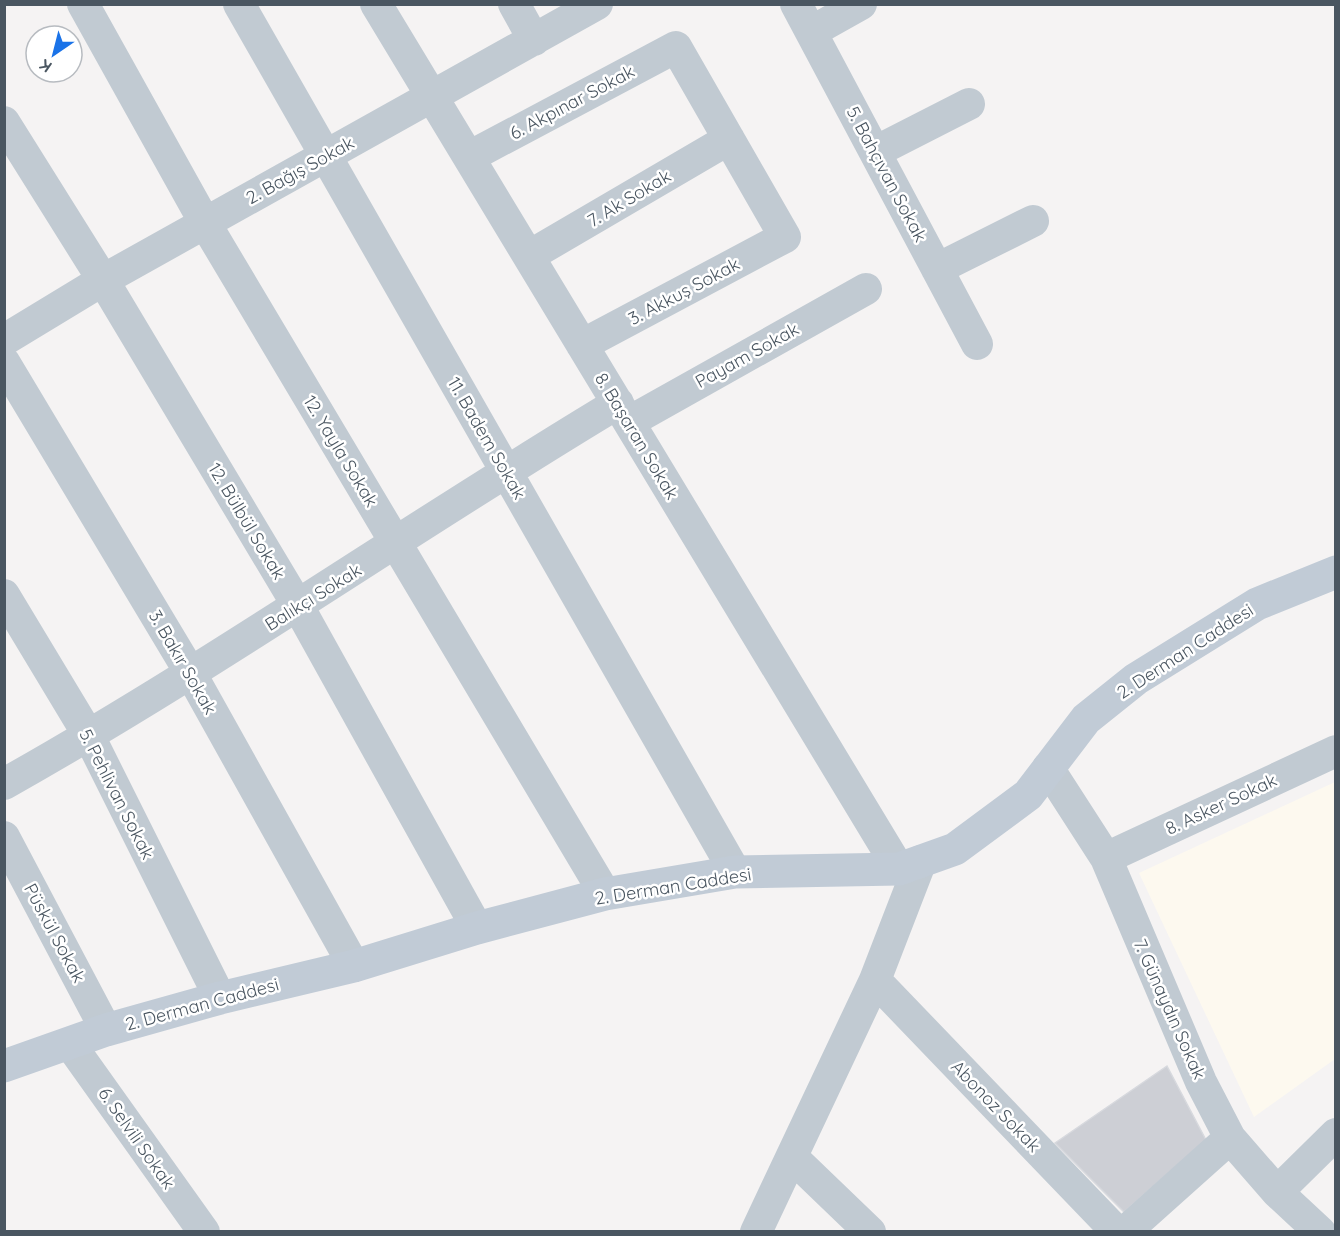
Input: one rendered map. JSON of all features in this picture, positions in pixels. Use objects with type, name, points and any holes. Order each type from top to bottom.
[{"type":"main road","name":"2. Derman Caddesi","points":[[4,1066],[106,1030],[219,998],[354,966],[477,928],[605,894],[735,873],[910,865],[956,849],[1028,795],[1086,719],[1136,679],[1257,604],[1335,572]]},
{"type":"street","name":"12. Yayla Sokak","points":[[83,4],[205,223],[605,894]]},
{"type":"street","name":"11. Badem Sokak","points":[[239,4],[735,873]]},
{"type":"street","name":"8. Başaran Sokak","points":[[376,4],[623,413],[910,865]]},
{"type":"street","points":[[514,4],[534,40]]},
{"type":"street","name":"2. Bağış Sokak","points":[[4,340],[103,280],[597,4]]},
{"type":"street","name":"5. Bahçıvan Sokak","points":[[796,4],[977,344]]},
{"type":"street","points":[[811,32],[861,4]]},
{"type":"street","name":"6. Akpınar Sokak","points":[[469,157],[676,47],[729,139]]},
{"type":"street","points":[[875,152],[969,104]]},
{"type":"street","name":"12. Bülbül Sokak","points":[[4,122],[103,280],[298,606],[477,928]]},
{"type":"street","name":"3. Akkuş Sokak","points":[[582,345],[785,237],[729,139]]},
{"type":"street","name":"7. Ak Sokak","points":[[529,256],[729,139]]},
{"type":"street","points":[[937,269],[1033,221]]},
{"type":"street","name":"Payam Sokak","points":[[623,413],[866,289]]},
{"type":"street","name":"3. Bakır Sokak","points":[[4,362],[191,674],[354,966]]},
{"type":"street","name":"Balıkçı Sokak","points":[[4,784],[191,674],[506,471],[623,413]]},
{"type":"street","name":"5. Pehlivan Sokak","points":[[4,595],[89,736],[219,998]]},
{"type":"street","name":"8. Asker Sokak","points":[[1106,858],[1335,751]]},
{"type":"street","name":"7. Günaydın Sokak","points":[[1048,768],[1106,858],[1201,1082],[1230,1138],[1276,1192],[1320,1232]]},
{"type":"street","name":"Püskül Sokak","points":[[4,837],[106,1030]]},
{"type":"street","points":[[756,1232],[875,980],[910,865]]},
{"type":"street","name":"Abonoz Sokak","points":[[875,980],[1117,1232]]},
{"type":"street","name":"6. Selvili Sokak","points":[[70,1044],[204,1232]]},
{"type":"street","points":[[1276,1192],[1335,1134]]},
{"type":"street","points":[[1125,1232],[1230,1138]]},
{"type":"street","points":[[792,1157],[870,1232]]},
{"type":"shaded area","points":[[1335,782],[1335,1059],[1254,1117],[1139,873]]},
{"type":"building","points":[[1167,1066],[1206,1140],[1124,1212],[1055,1143]]}]
